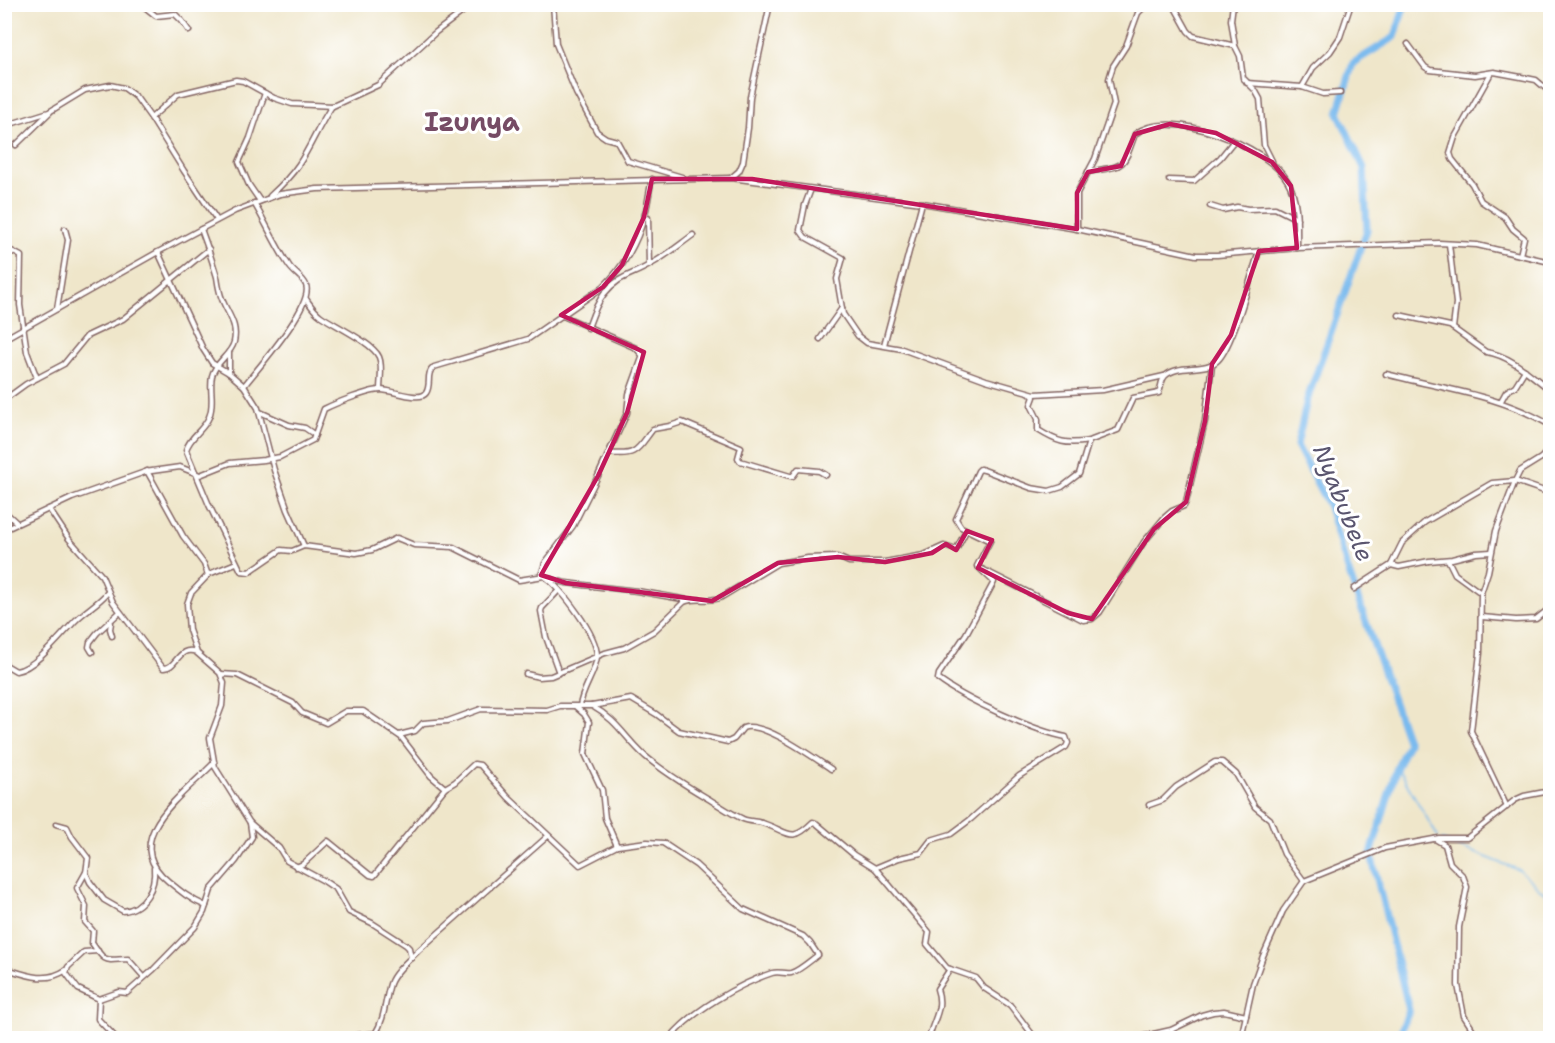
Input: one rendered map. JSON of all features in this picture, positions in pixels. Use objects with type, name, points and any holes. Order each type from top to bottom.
[{"type":"street","points":[[141,4],[156,16],[175,14],[189,31]]},
{"type":"street","points":[[151,118],[178,94],[225,82],[243,81],[292,104],[333,106],[378,85],[429,37],[473,4]]},
{"type":"street","points":[[553,4],[554,32],[558,51],[595,130],[606,138],[618,141],[628,161],[638,166],[689,179]]},
{"type":"street","points":[[731,178],[739,171],[743,162],[750,97],[770,4]]},
{"type":"street","points":[[1077,229],[1077,193],[1095,159],[1114,104],[1109,79],[1113,66],[1126,46],[1138,13],[1147,4]]},
{"type":"street","points":[[1173,4],[1193,36],[1235,46]]},
{"type":"street","points":[[1233,4],[1231,20],[1235,46],[1240,56],[1243,78],[1260,99],[1264,145],[1272,162]]},
{"type":"street","points":[[1302,87],[1313,68],[1330,52],[1340,36],[1351,4]]},
{"type":"street","points":[[1408,44],[1425,67],[1430,70],[1474,75],[1491,73],[1536,80],[1551,92]]},
{"type":"street","points":[[1491,73],[1455,137],[1450,153],[1481,201],[1505,217],[1513,229],[1524,238],[1520,255]]},
{"type":"street","points":[[1247,83],[1302,87],[1323,94],[1340,93]]},
{"type":"street","points":[[4,126],[35,118],[85,90],[118,86],[136,98],[151,118],[217,220]]},
{"type":"street","points":[[260,201],[249,185],[239,162],[250,138],[265,93]]},
{"type":"street","points":[[269,197],[288,179],[300,162],[333,106]]},
{"type":"street","points":[[16,145],[50,111]]},
{"type":"street","points":[[1088,172],[1120,166],[1128,157],[1135,134],[1148,127],[1175,124],[1216,133],[1272,162],[1281,171],[1291,186],[1297,219],[1298,248]]},
{"type":"street","points":[[1169,180],[1194,181],[1220,158],[1233,142]]},
{"type":"street","points":[[4,339],[217,220],[269,197],[317,189],[731,178],[922,203],[1077,229],[1196,255],[1298,248],[1449,244],[1476,245],[1551,262]]},
{"type":"street","points":[[4,531],[84,493],[147,471],[180,468],[197,475],[230,463],[271,459],[310,443],[324,409],[380,390],[413,397],[424,395],[427,391],[428,374],[434,367],[528,339],[603,287],[622,265],[645,217],[652,179]]},
{"type":"street","points":[[811,189],[800,230],[805,237],[843,258],[837,279],[842,308],[846,321],[861,340],[902,349],[1031,393],[1103,390],[1165,376],[1182,369],[1212,364],[1223,353],[1231,335],[1258,251]]},
{"type":"street","points":[[244,386],[283,336],[305,298],[307,287],[305,282],[288,266],[254,203]]},
{"type":"street","points":[[884,345],[922,203]]},
{"type":"street","points":[[1210,206],[1223,210],[1237,207],[1275,208],[1297,219]]},
{"type":"street","points":[[648,218],[649,266]]},
{"type":"street","points":[[57,310],[68,240],[65,229]]},
{"type":"street","points":[[201,229],[209,249],[222,299],[235,326],[233,344],[212,375],[213,395],[210,414],[203,427],[189,441],[186,450],[241,571],[249,572],[281,550],[292,551],[304,546],[356,553],[372,550],[397,538],[414,545],[453,547],[519,580],[544,576],[566,583],[637,591],[688,600],[712,601],[768,568],[787,561],[837,557],[849,562],[880,562],[924,555],[944,546],[956,550],[966,531]]},
{"type":"street","points":[[588,328],[600,301],[609,288],[626,275],[649,266],[693,235]]},
{"type":"street","points":[[1449,244],[1456,303],[1453,328]]},
{"type":"street","points":[[4,247],[21,256],[20,305],[27,352],[37,378]]},
{"type":"street","points":[[4,400],[37,378],[64,364],[87,336],[123,319],[209,249]]},
{"type":"street","points":[[158,252],[202,349],[216,366],[229,373],[244,386],[260,412],[271,459],[288,510],[304,546]]},
{"type":"street","points":[[305,298],[322,317],[348,331],[377,354],[380,362],[380,390]]},
{"type":"street","points":[[820,339],[842,308]]},
{"type":"street","points":[[544,576],[545,563],[573,526],[627,413],[629,394],[642,355],[636,348],[561,315]]},
{"type":"street","points":[[1399,315],[1440,323],[1453,328],[1486,352],[1493,353],[1525,370],[1551,390]]},
{"type":"street","points":[[229,351],[229,373]]},
{"type":"street","points":[[978,568],[1083,620],[1092,619],[1100,612],[1149,535],[1164,518],[1172,511],[1184,506],[1186,502],[1205,421],[1212,364]]},
{"type":"street","points":[[1501,402],[1506,392],[1515,386],[1525,370]]},
{"type":"street","points":[[1386,374],[1453,388],[1491,401],[1501,402],[1551,425]]},
{"type":"street","points":[[1031,393],[1034,397],[1031,405],[1038,419],[1038,430],[1049,438],[1069,444],[1089,441],[1119,430],[1133,398],[1159,393],[1165,376]]},
{"type":"street","points":[[260,412],[305,428],[315,435]]},
{"type":"street","points":[[609,453],[619,454],[637,450],[644,444],[653,429],[682,422],[741,447],[738,458],[740,461],[790,476],[794,476],[796,470],[801,469],[819,471],[826,475]]},
{"type":"street","points":[[978,568],[978,562],[990,541],[966,531],[956,519],[980,469],[1031,488],[1049,491],[1062,487],[1079,474],[1089,441]]},
{"type":"street","points":[[1507,807],[1471,731],[1482,617],[1481,593],[1501,515],[1515,481],[1520,471],[1551,448]]},
{"type":"street","points":[[147,471],[183,536],[204,564],[208,575]]},
{"type":"street","points":[[1354,589],[1390,565],[1402,543],[1425,522],[1492,483],[1515,481],[1551,493]]},
{"type":"street","points":[[49,509],[69,539],[102,576],[120,612],[163,669],[169,667],[185,651],[189,650],[197,653],[220,674],[224,683],[222,705],[210,738],[214,763],[228,790],[250,823],[279,848],[286,861],[305,869],[336,889],[349,912],[372,923],[406,945],[411,958]]},
{"type":"street","points":[[4,511],[18,523]]},
{"type":"street","points":[[1390,565],[1399,567],[1432,560],[1448,560],[1473,553],[1491,552]]},
{"type":"street","points":[[1448,560],[1453,572],[1481,593]]},
{"type":"street","points":[[197,653],[189,630],[188,597],[208,575],[236,563]]},
{"type":"street","points":[[875,868],[899,858],[921,853],[931,840],[951,834],[1019,776],[1067,745],[1066,737],[1035,728],[981,704],[938,679],[993,585],[993,580],[978,568]]},
{"type":"street","points":[[544,576],[574,607],[594,642],[597,657],[577,706]]},
{"type":"street","points":[[559,590],[542,608],[549,648],[559,673]]},
{"type":"street","points":[[4,664],[16,671],[24,668],[39,657],[108,592]]},
{"type":"street","points":[[526,674],[543,677],[559,673],[611,650],[624,648],[654,631],[678,606],[688,600]]},
{"type":"street","points":[[1482,617],[1536,619],[1551,608]]},
{"type":"street","points":[[92,652],[90,642],[120,612]]},
{"type":"street","points":[[111,622],[112,636]]},
{"type":"street","points":[[220,674],[237,675],[293,703],[302,713],[326,723],[346,711],[360,711],[399,735],[431,776],[445,788]]},
{"type":"street","points":[[399,735],[415,731],[423,723],[448,721],[481,709],[547,710],[562,706],[592,706],[631,699],[679,731],[724,742],[732,741],[745,727],[752,727],[782,739],[831,769]]},
{"type":"street","points":[[577,706],[589,722],[585,754],[602,790],[605,818],[617,846]]},
{"type":"street","points":[[592,706],[614,721],[640,751],[654,763],[687,786],[743,819],[764,824],[787,835],[802,833],[814,822],[854,855],[875,868],[924,925],[928,932],[927,944],[941,963],[950,969],[976,978],[984,988],[1010,1005],[1035,1038]]},
{"type":"street","points":[[1149,805],[1163,800],[1176,787],[1215,762],[1222,762],[1236,774],[1255,807],[1270,819],[1284,854],[1304,881]]},
{"type":"street","points":[[206,906],[192,900],[157,872],[148,851],[152,831],[173,803],[214,763]]},
{"type":"street","points":[[296,867],[307,861],[328,841],[372,877],[374,876],[445,788],[471,765],[478,764],[508,797],[580,865],[617,846],[647,842],[663,843],[672,847],[704,872],[743,909],[803,936],[818,955],[793,973],[774,973],[731,993],[698,1013],[670,1038]]},
{"type":"street","points":[[1242,1038],[1253,984],[1275,927],[1304,881],[1385,848],[1435,839],[1467,838],[1519,798],[1551,791]]},
{"type":"street","points":[[66,970],[74,986],[99,999],[119,992],[127,993],[195,927],[211,890],[236,861],[252,837],[250,823]]},
{"type":"street","points":[[56,824],[67,827],[88,858],[86,872],[77,888],[86,906],[85,922],[93,931],[92,943],[109,961],[129,960],[144,977]]},
{"type":"street","points":[[375,1034],[381,1024],[392,980],[411,958],[548,836]]},
{"type":"street","points":[[1435,839],[1445,845],[1450,863],[1463,876],[1467,887],[1459,927],[1458,985],[1464,1016],[1478,1038]]},
{"type":"street","points":[[86,872],[90,882],[104,900],[124,912],[138,906],[148,894],[154,881],[154,867]]},
{"type":"street","points":[[4,968],[27,975],[55,977],[66,970],[84,952],[98,951]]},
{"type":"street","points":[[929,1038],[940,1004],[937,989],[950,969]]},
{"type":"street","points":[[99,999],[98,1019],[116,1038]]},
{"type":"street","points":[[1136,1038],[1171,1030],[1213,1012],[1224,1011],[1246,1016]]},
{"type":"street","points":[[330,1038],[375,1034],[390,1038]]},
{"type":"highlighted area","points":[[1170,124],[1216,133],[1272,162],[1291,186],[1297,248],[1259,251],[1231,335],[1212,364],[1205,421],[1186,502],[1154,529],[1092,619],[1068,613],[978,568],[992,540],[967,531],[956,550],[946,544],[932,553],[885,562],[838,557],[778,563],[712,601],[566,583],[541,575],[598,476],[627,413],[644,352],[561,315],[603,287],[622,265],[644,217],[652,179],[752,179],[1077,229],[1077,193],[1088,172],[1121,166],[1135,134]]},
{"type":"waterway","name":"Nyabubele","points":[[1398,1038],[1409,1010],[1371,854],[1397,767],[1408,743],[1349,573],[1329,507],[1297,445],[1307,400],[1367,230],[1364,168],[1338,113],[1353,63],[1395,37],[1405,4]]},
{"type":"waterway","points":[[1397,767],[1438,837]]},
{"type":"waterway","points":[[1442,840],[1519,870],[1550,898]]},
{"type":"district","name":"Izunya","points":[[472,122]]}]
